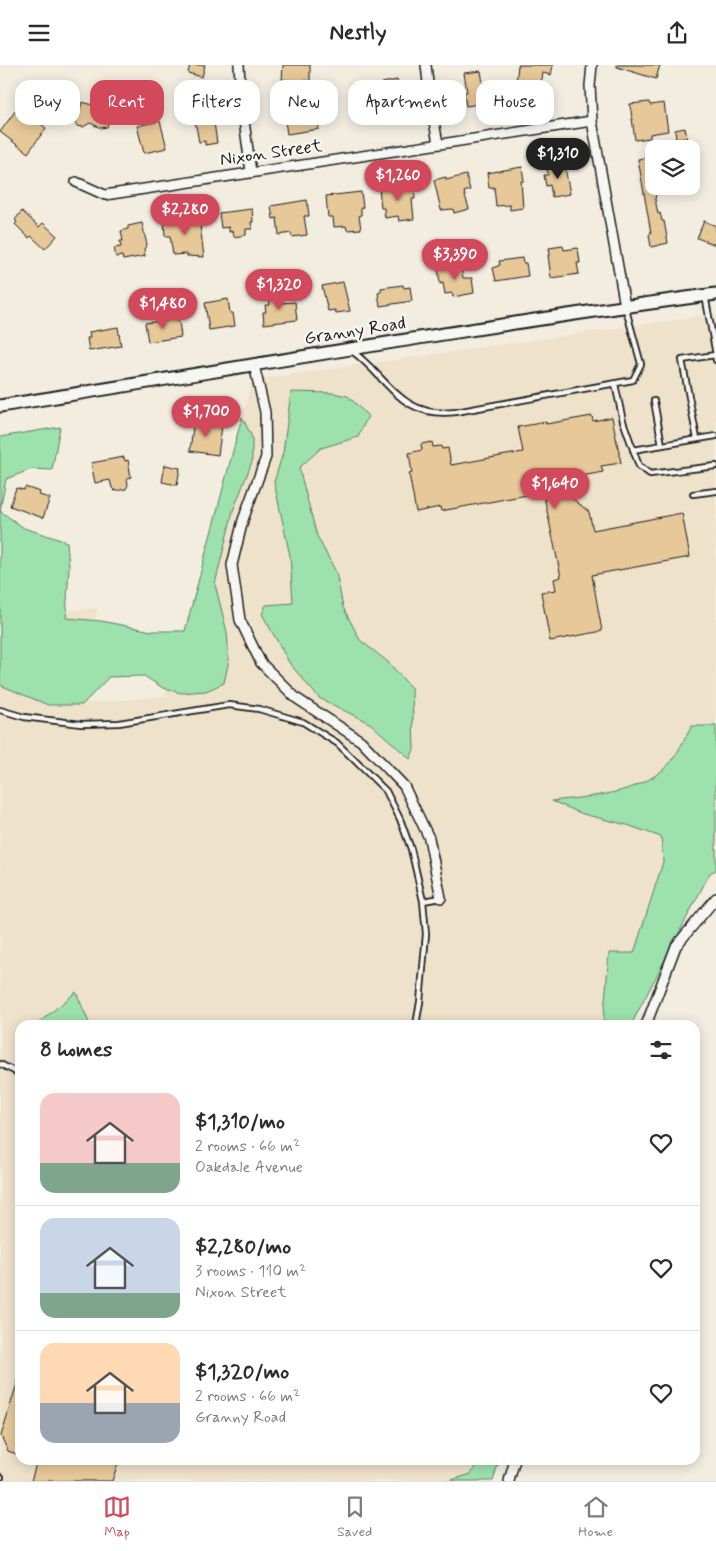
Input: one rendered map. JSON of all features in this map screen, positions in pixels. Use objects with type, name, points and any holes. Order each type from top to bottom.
[{"type":"street","points":[[239,65],[241,99],[251,172]]},
{"type":"street","points":[[426,65],[430,101],[438,143]]},
{"type":"street","points":[[592,65],[590,86],[592,121],[625,306]]},
{"type":"street","name":"Nixon Street","points":[[76,182],[105,195],[592,121]]},
{"type":"street","name":"Granny Road","points":[[0,406],[348,349],[710,294]]},
{"type":"street","points":[[254,365],[265,412],[266,457],[243,520],[232,565],[240,620],[261,663],[296,698],[361,741],[404,786],[428,838],[441,898]]},
{"type":"street","points":[[648,1020],[676,946],[716,898]]},
{"type":"street","points":[[509,1481],[514,1465]]},
{"type":"lane","points":[[697,439],[682,360],[716,356],[710,294]]},
{"type":"lane","points":[[348,349],[361,358],[400,398],[412,405],[437,413],[456,412],[633,380],[638,374],[641,364],[625,306]]},
{"type":"lane","points":[[615,384],[623,421],[639,466],[650,474],[716,466]]},
{"type":"lane","points":[[654,401],[662,445]]},
{"type":"lane","points":[[633,450],[716,436]]},
{"type":"lane","points":[[693,494],[716,491]]},
{"type":"lane","points":[[0,710],[24,717],[81,724],[119,723],[230,705],[259,709],[303,722],[337,743],[386,791],[400,819],[411,849],[422,901],[426,934],[417,1020]]},
{"type":"lane","points":[[422,901],[441,898]]},
{"type":"lane","points":[[0,1064],[15,1072]]},
{"type":"shaded area","points":[[716,314],[716,739],[630,1020],[15,1020],[15,1465],[492,1465],[487,1481],[0,1481],[0,616],[98,608],[67,705],[165,696],[182,641],[252,380]]},
{"type":"green space","points":[[291,392],[333,393],[348,396],[368,416],[358,437],[321,448],[299,468],[317,536],[336,572],[343,607],[360,640],[388,662],[412,689],[414,750],[410,759],[371,724],[319,698],[290,664],[262,614],[266,605],[293,603],[290,556],[274,482],[283,453]]},
{"type":"green space","points":[[242,417],[252,437],[252,462],[233,511],[215,584],[227,632],[229,660],[224,683],[206,691],[181,693],[163,688],[144,676],[109,677],[82,705],[48,705],[0,685],[0,511],[24,528],[67,542],[69,567],[66,618],[101,621],[152,631],[185,631]]},
{"type":"green space","points":[[60,427],[52,470],[32,469],[6,479],[0,511],[0,437]]},
{"type":"green space","points":[[692,726],[716,726],[716,870],[710,873],[634,1020],[603,1020],[609,953],[634,953],[663,862],[661,837],[627,825],[583,814],[552,801],[614,792],[643,783],[668,765],[678,752]]},
{"type":"green space","points":[[76,992],[88,1020],[42,1020]]},
{"type":"green space","points":[[477,1465],[498,1465],[493,1481],[448,1481],[471,1474]]},
{"type":"building","points":[[190,65],[205,65],[202,77],[188,73]]},
{"type":"building","points":[[283,65],[310,65],[310,80],[282,80]]},
{"type":"building","points":[[518,65],[553,65],[551,75],[543,73],[542,80],[516,80]]},
{"type":"building","points":[[617,65],[660,65],[656,79],[617,67]]},
{"type":"building","points":[[481,71],[482,80],[476,80],[476,104],[466,106],[467,92],[464,73]]},
{"type":"building","points":[[82,102],[90,104],[90,123],[83,127],[76,125],[80,125]]},
{"type":"building","points":[[649,102],[650,105],[664,103],[668,131],[650,134],[650,138],[635,140],[630,104]]},
{"type":"building","points":[[15,111],[15,125],[42,125],[46,128],[28,153],[0,132]]},
{"type":"building","points":[[94,125],[108,125],[107,127],[101,128]]},
{"type":"building","points":[[161,125],[167,148],[144,153],[137,126]]},
{"type":"building","points":[[196,125],[214,125],[217,143],[205,145],[205,141],[199,142]]},
{"type":"building","points":[[286,125],[318,125],[319,129],[287,134]]},
{"type":"building","points":[[685,128],[687,138],[676,139],[675,130]]},
{"type":"building","points":[[645,158],[645,195],[656,195],[658,214],[660,213],[662,221],[664,221],[668,243],[651,247],[649,235],[651,233],[638,159]]},
{"type":"building","points":[[564,162],[570,194],[552,197],[550,185],[546,186],[544,175],[548,175],[547,169],[555,167],[554,164]]},
{"type":"building","points":[[522,167],[524,181],[521,181],[523,208],[510,210],[510,205],[496,206],[494,187],[489,188],[487,173]]},
{"type":"building","points":[[466,175],[470,190],[464,192],[469,209],[454,213],[453,209],[441,210],[434,180],[446,177],[446,180]]},
{"type":"building","points":[[414,184],[415,199],[412,199],[414,219],[399,221],[398,216],[385,218],[384,208],[381,208],[379,188]]},
{"type":"building","points":[[361,192],[363,207],[359,216],[361,229],[347,230],[346,226],[334,227],[333,217],[328,217],[326,196]]},
{"type":"building","points":[[307,200],[309,216],[304,216],[307,235],[292,237],[291,233],[279,235],[277,218],[273,219],[271,206]]},
{"type":"building","points":[[252,209],[252,229],[246,229],[246,235],[234,237],[233,231],[229,232],[229,227],[221,228],[219,213]]},
{"type":"building","points":[[22,211],[39,227],[43,223],[57,236],[45,249],[31,236],[29,238],[15,224],[17,222],[15,220]]},
{"type":"building","points":[[199,216],[204,257],[187,256],[186,254],[173,255],[170,236],[165,236],[164,221]]},
{"type":"building","points":[[704,221],[716,226],[716,245],[697,238]]},
{"type":"building","points":[[142,223],[147,245],[144,249],[145,256],[123,260],[122,256],[116,257],[114,248],[121,247],[120,241],[123,241],[121,231],[128,229],[128,226]]},
{"type":"building","points":[[563,246],[564,250],[578,248],[580,263],[577,263],[579,274],[551,278],[549,248]]},
{"type":"building","points":[[522,258],[523,263],[526,263],[528,276],[496,281],[493,268],[500,265],[499,261]]},
{"type":"building","points":[[461,264],[463,278],[472,278],[474,293],[453,297],[452,293],[445,294],[443,283],[440,284],[438,267]]},
{"type":"building","points":[[343,282],[350,311],[336,313],[335,310],[328,311],[322,286]]},
{"type":"building","points":[[403,285],[404,288],[410,287],[412,301],[380,306],[378,293],[381,292],[381,288]]},
{"type":"building","points":[[280,294],[281,303],[295,302],[297,320],[264,324],[263,312],[266,312],[265,305],[270,305],[269,296]]},
{"type":"building","points":[[228,299],[230,313],[233,313],[235,326],[209,330],[205,303]]},
{"type":"building","points":[[176,319],[179,321],[181,337],[148,342],[145,323]]},
{"type":"building","points":[[118,327],[121,346],[89,351],[87,338],[90,338],[89,332]]},
{"type":"building","points":[[592,416],[593,421],[612,417],[621,463],[601,466],[603,472],[582,476],[585,492],[568,495],[589,512],[593,530],[682,513],[690,557],[592,575],[602,631],[550,641],[541,592],[556,590],[554,579],[561,577],[543,492],[441,511],[440,507],[416,512],[409,474],[412,473],[409,453],[422,450],[421,444],[432,442],[433,447],[441,446],[442,449],[448,448],[451,465],[523,452],[518,427]]},
{"type":"building","points":[[194,419],[210,421],[210,425],[222,426],[218,455],[190,451]]},
{"type":"building","points":[[124,457],[125,461],[128,460],[131,477],[127,478],[128,485],[126,489],[115,491],[110,480],[95,483],[91,463]]},
{"type":"building","points":[[165,465],[180,468],[177,485],[162,482]]},
{"type":"building","points":[[25,487],[40,492],[39,495],[50,498],[43,518],[10,506],[16,488],[24,490]]},
{"type":"building","points":[[15,1390],[15,1453],[8,1451],[1,1436]]},
{"type":"building","points":[[36,1465],[117,1465],[112,1481],[31,1481]]}]
